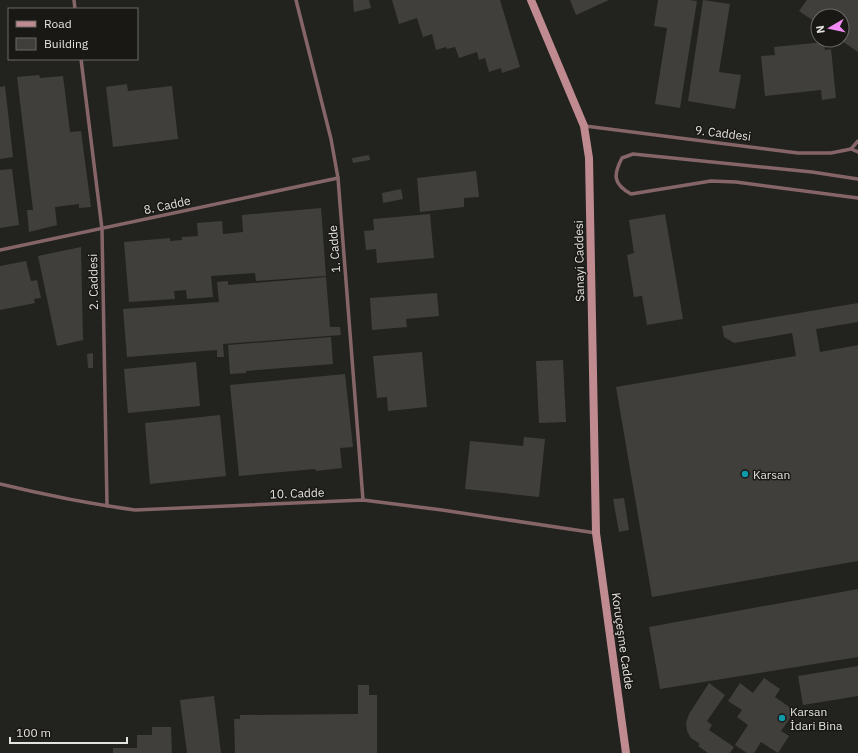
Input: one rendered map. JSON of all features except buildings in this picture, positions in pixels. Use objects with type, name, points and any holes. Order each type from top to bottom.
[{"type":"street","name":"Sanayi Caddesi","points":[[531,0],[584,126],[589,158],[596,533]]},
{"type":"street","name":"Koruçeşme Cadde","points":[[596,533],[626,753]]},
{"type":"lane","name":"1. Cadde","points":[[296,0],[331,139],[338,178],[363,500]]},
{"type":"lane","name":"2. Caddesi","points":[[81,60],[102,229],[107,506]]},
{"type":"lane","name":"9. Caddesi","points":[[584,126],[798,153],[831,153],[851,149]]},
{"type":"lane","points":[[858,140],[851,149],[858,152]]},
{"type":"lane","points":[[858,179],[812,172],[633,154],[622,158],[616,169],[616,180],[622,189],[632,194],[711,181],[736,182],[858,198]]},
{"type":"lane","name":"8. Cadde","points":[[0,250],[338,178]]},
{"type":"lane","name":"10. Cadde","points":[[0,484],[107,506],[135,510],[363,500],[596,533]]},
{"type":"place","name":"Karsan","points":[[745,474]]},
{"type":"place","name":"Karsan İdari Bina","points":[[782,718]]}]
